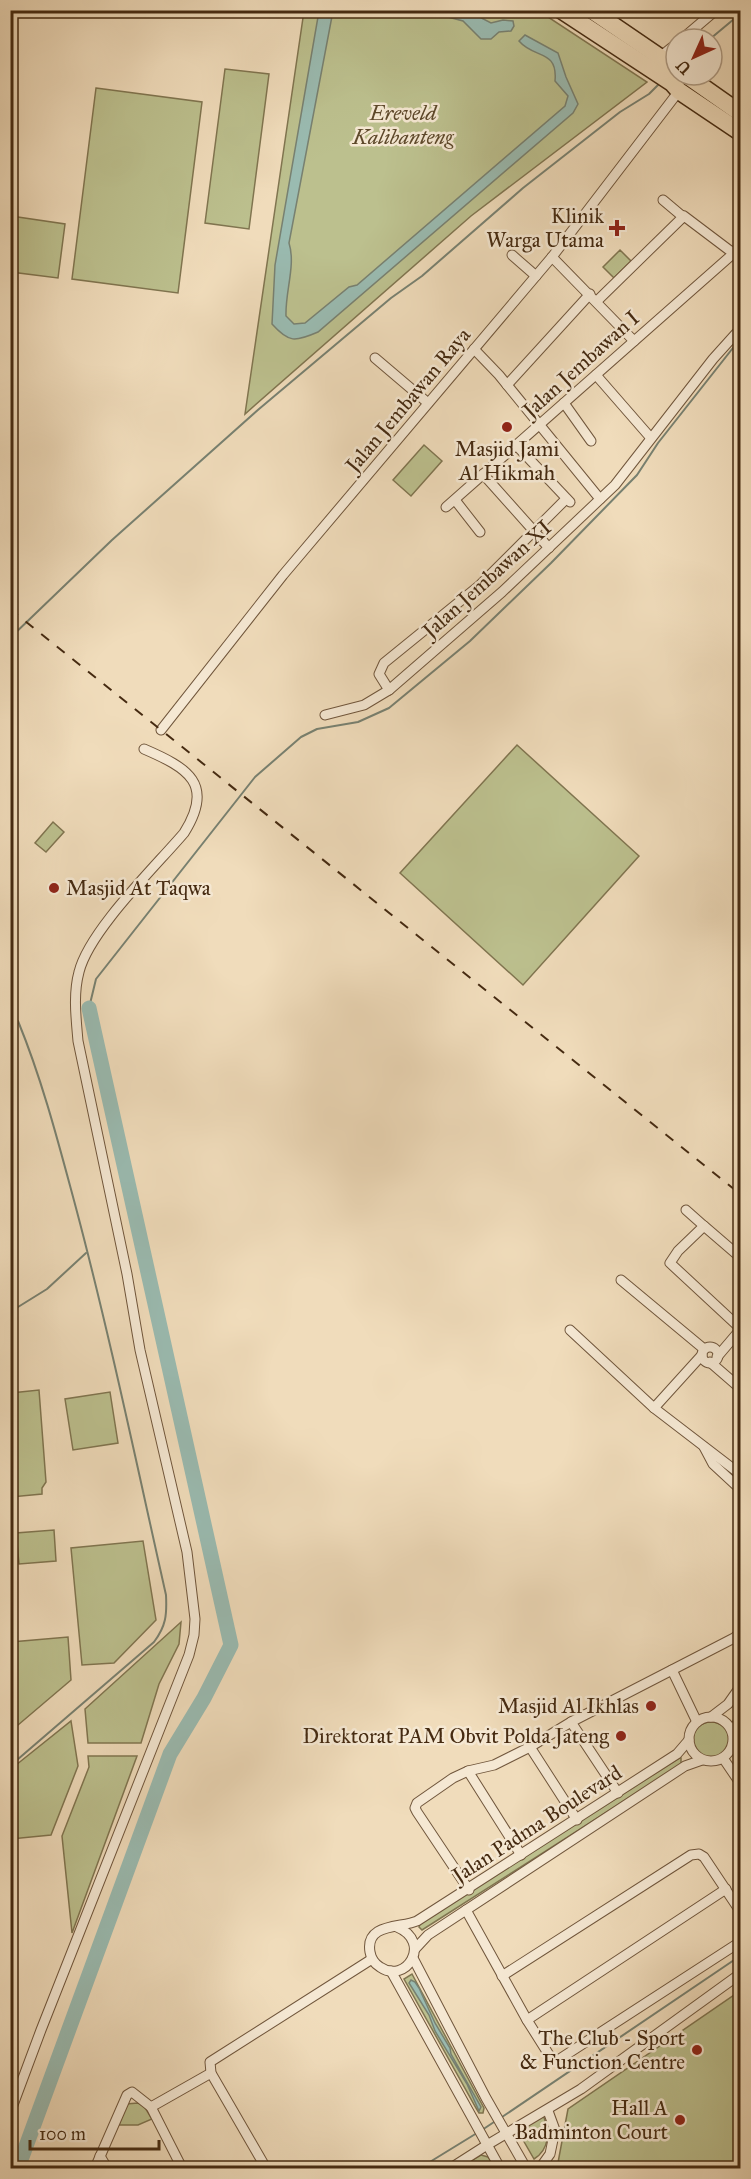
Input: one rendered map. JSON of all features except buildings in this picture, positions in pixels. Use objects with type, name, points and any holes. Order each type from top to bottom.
[{"type":"highway","points":[[561,10],[664,68]]},
{"type":"highway","points":[[594,11],[664,67]]},
{"type":"highway","points":[[688,87],[741,132]]},
{"type":"highway","points":[[696,87],[741,113]]},
{"type":"street","points":[[696,27],[716,10]]},
{"type":"street","name":"Jalan Jembawan Raya","points":[[161,729],[283,575],[552,257],[664,85]]},
{"type":"street","points":[[663,200],[737,254]]},
{"type":"street","points":[[507,385],[593,297],[683,216]]},
{"type":"street","name":"Jalan Jembawan I","points":[[446,507],[634,341],[737,254]]},
{"type":"street","points":[[512,255],[536,276]]},
{"type":"street","points":[[552,257],[634,341]]},
{"type":"street","points":[[596,375],[650,437],[713,359],[741,329]]},
{"type":"street","points":[[474,349],[507,385],[600,499]]},
{"type":"street","points":[[375,358],[428,403]]},
{"type":"street","points":[[564,403],[591,441]]},
{"type":"street","name":"Jalan Jembawan XI","points":[[325,715],[364,705],[389,690],[502,592],[615,485],[650,437]]},
{"type":"street","points":[[389,690],[379,674],[384,663],[480,585],[568,500],[516,445]]},
{"type":"street","points":[[483,474],[549,548]]},
{"type":"street","points":[[455,500],[480,532]]},
{"type":"street","points":[[10,2113],[189,1655],[194,1635],[195,1619],[187,1552],[140,1350],[127,1274],[78,1041],[75,1010],[77,981],[84,958],[111,917],[184,833],[197,805],[198,793],[195,782],[188,773],[164,757],[144,748]]},
{"type":"street","points":[[686,1210],[741,1257]]},
{"type":"street","points":[[704,1226],[678,1251],[670,1263],[741,1329],[714,1360]]},
{"type":"street","points":[[621,1280],[703,1352],[704,1360],[714,1360],[741,1388]]},
{"type":"street","points":[[570,1330],[654,1407],[741,1474]]},
{"type":"street","points":[[654,1407],[703,1352],[712,1347],[717,1351],[714,1360]]},
{"type":"street","points":[[703,1445],[713,1464],[741,1489]]},
{"type":"street","points":[[469,1890],[415,1808],[417,1803],[453,1778],[468,1771],[494,1765],[530,1747],[571,1722],[741,1633]]},
{"type":"street","points":[[672,1670],[697,1722]]},
{"type":"street","points":[[741,1687],[728,1704],[711,1717],[697,1722],[690,1733],[691,1748],[702,1760],[717,1761],[723,1758],[733,1747],[733,1732],[741,1717]]},
{"type":"street","points":[[711,1717],[725,1721],[733,1732]]},
{"type":"street","points":[[571,1722],[618,1793]]},
{"type":"street","name":"Jalan Padma Boulevard","points":[[397,1927],[417,1921],[469,1890],[677,1754],[689,1740]]},
{"type":"street","points":[[530,1747],[577,1820]]},
{"type":"street","points":[[723,1758],[741,1783]]},
{"type":"street","name":"Jalan Padma Boulevard","points":[[414,1954],[428,1935],[685,1766],[702,1760]]},
{"type":"street","points":[[468,1771],[521,1855]]},
{"type":"street","points":[[502,1976],[691,1855],[699,1854],[704,1857],[741,1911]]},
{"type":"street","points":[[527,2020],[726,1889]]},
{"type":"street","points":[[466,1910],[527,2020],[552,2058],[558,2060],[741,1942]]},
{"type":"street","points":[[414,1954],[404,1968],[391,1971],[377,1965],[372,1959],[370,1945],[377,1932],[383,1928],[397,1927],[410,1935],[414,1954],[488,2101],[526,2169]]},
{"type":"street","points":[[266,2169],[211,2073],[209,2065],[213,2058],[372,1959]]},
{"type":"street","points":[[391,1971],[500,2169]]},
{"type":"street","points":[[452,2169],[487,2144],[581,2089],[741,1974]]},
{"type":"street","points":[[151,2107],[211,2073]]},
{"type":"street","points":[[95,2169],[127,2095],[132,2092],[151,2107],[182,2169]]},
{"type":"street","points":[[540,2169],[550,2154],[555,2130],[548,2110]]},
{"type":"street","points":[[100,2156],[107,2169]]},
{"type":"green space","name":"Ereveld Kalibanteng","points":[[304,11],[539,11],[647,82],[471,216],[245,414]]},
{"type":"green space","points":[[225,69],[269,74],[249,229],[205,223]]},
{"type":"green space","points":[[96,88],[202,102],[178,293],[72,279]]},
{"type":"green space","points":[[11,216],[65,224],[58,278],[11,272]]},
{"type":"green space","points":[[620,250],[631,261],[614,278],[603,267]]},
{"type":"green space","points":[[424,445],[442,461],[411,496],[393,480]]},
{"type":"green space","points":[[517,745],[639,856],[523,985],[400,873]]},
{"type":"green space","points":[[53,822],[64,832],[46,852],[35,843]]},
{"type":"green space","points":[[39,1390],[46,1482],[42,1488],[42,1494],[11,1497],[11,1393]]},
{"type":"green space","points":[[110,1392],[118,1443],[73,1450],[65,1399]]},
{"type":"green space","points":[[54,1530],[56,1561],[19,1564],[16,1533]]},
{"type":"green space","points":[[143,1541],[156,1620],[114,1663],[82,1665],[71,1548]]},
{"type":"green space","points":[[181,1622],[179,1644],[159,1684],[141,1743],[88,1743],[85,1709]]},
{"type":"green space","points":[[68,1637],[71,1680],[11,1731],[11,1642]]},
{"type":"green space","points":[[71,1721],[78,1766],[51,1835],[11,1839],[11,1769]]},
{"type":"green space","points":[[711,1722],[724,1727],[729,1740],[724,1753],[711,1758],[698,1753],[693,1740],[698,1727]]},
{"type":"green space","points":[[88,1756],[137,1756],[72,1933],[62,1836],[89,1767]]},
{"type":"green space","points":[[681,1758],[681,1764],[663,1776],[422,1930],[419,1927],[420,1924]]},
{"type":"green space","points":[[412,1974],[484,2108],[483,2113],[479,2113],[476,2108],[404,1979]]},
{"type":"green space","name":"The Club - Sport & Function Centre","points":[[740,1991],[740,2168],[557,2168],[568,2109]]},
{"type":"green space","points":[[138,2103],[144,2106],[152,2119],[138,2125],[119,2125],[126,2104]]},
{"type":"green space","points":[[543,2115],[547,2127],[546,2145],[534,2159],[519,2133],[521,2128]]},
{"type":"green space","points":[[481,2155],[488,2157],[496,2168],[463,2168],[462,2166]]},
{"type":"water","points":[[319,11],[333,11],[289,243],[291,269],[286,316],[294,324],[305,323],[349,287],[357,285],[565,106],[568,96],[555,81],[553,64],[549,59],[525,47],[519,41],[525,35],[558,53],[578,104],[573,113],[318,332],[304,338],[293,339],[283,335],[272,324],[275,265]]},
{"type":"water","points":[[435,11],[468,11],[491,23],[503,20],[513,21],[514,26],[511,31],[499,32],[491,39],[481,39],[463,21],[437,14]]},
{"type":"water","points":[[411,1980],[419,1988],[451,2054],[481,2107],[479,2111],[467,2084],[409,1983]]},
{"type":"waterway","points":[[724,27],[740,14]]},
{"type":"waterway","points":[[10,638],[112,540],[259,409],[391,298],[422,276],[523,188],[620,112],[649,94],[660,83]]},
{"type":"waterway","points":[[89,1008],[96,979],[255,777],[301,737],[317,729],[358,722],[389,708],[470,641],[637,475],[658,443],[740,339]]},
{"type":"waterway","points":[[10,1002],[12,1007]]},
{"type":"waterway","points":[[18,2168],[170,1754],[204,1698],[231,1645],[89,1008]]},
{"type":"waterway","points":[[10,1766],[154,1642],[165,1620],[166,1609],[166,1595],[88,1256],[50,1114],[18,1021]]},
{"type":"waterway","points":[[10,1312],[47,1289],[86,1253]]},
{"type":"waterway","points":[[502,2117],[740,1956]]},
{"type":"waterway","points":[[482,2130],[497,2120]]},
{"type":"waterway","points":[[420,2168],[477,2133]]},
{"type":"railway","points":[[10,609],[740,1194]]},
{"type":"place","name":"Klinik Warga Utama","points":[[617,228]]},
{"type":"place","name":"Masjid Jami Al Hikmah","points":[[507,427]]},
{"type":"place","name":"Masjid At Taqwa","points":[[54,888]]},
{"type":"place","name":"Masjid Al Ikhlas","points":[[651,1706]]},
{"type":"place","name":"Direktorat PAM Obvit Polda Jateng","points":[[621,1736]]},
{"type":"place","name":"The Club - Sport & Function Centre","points":[[697,2050]]},
{"type":"place","name":"Hall A Badminton Court","points":[[680,2120]]}]
